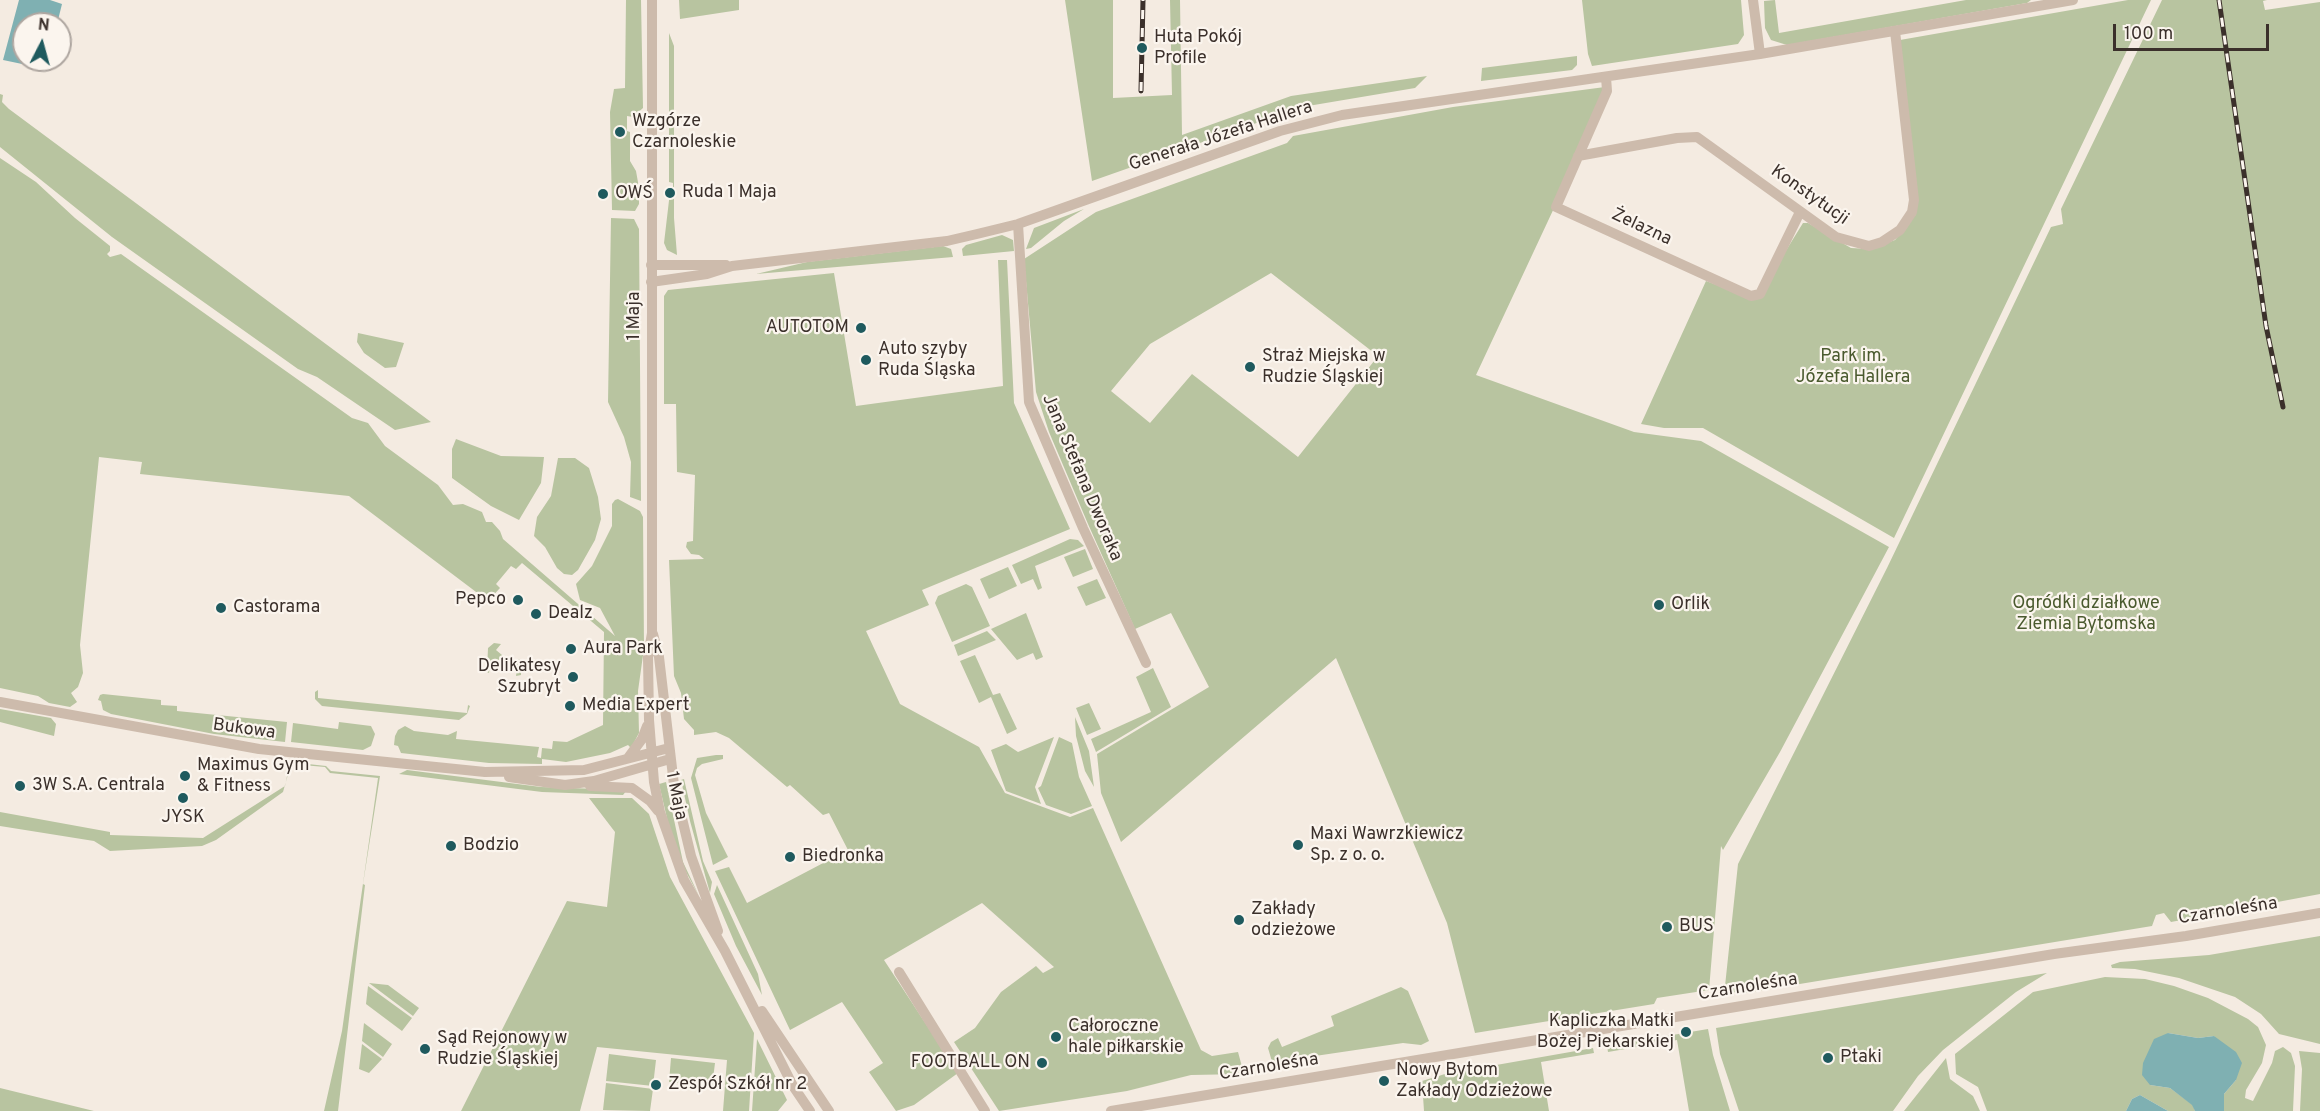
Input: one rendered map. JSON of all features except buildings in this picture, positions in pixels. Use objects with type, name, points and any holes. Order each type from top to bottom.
[{"type":"street","name":"1 Maja","points":[[652,0],[652,633],[648,657],[651,758],[660,812],[684,880],[725,951],[793,1086],[810,1111]]},
{"type":"street","points":[[1753,0],[1760,54]]},
{"type":"street","name":"Generała Józefa Hallera","points":[[651,265],[690,263],[732,266],[947,241],[1018,224],[1280,130],[1353,113],[1760,54],[2073,0]]},
{"type":"street","name":"Konstytucji","points":[[1578,156],[1677,138],[1697,137],[1836,237],[1851,243],[1869,246],[1882,242],[1893,236],[1912,212],[1914,200],[1896,31]]},
{"type":"street","name":"Żelazna","points":[[1606,77],[1607,91],[1556,207],[1751,296],[1760,294],[1800,212]]},
{"type":"street","name":"Jana Stefana Dworaka","points":[[1018,224],[1029,402],[1083,528],[1146,663]]},
{"type":"street","name":"Generała Józefa Hallera","points":[[651,282],[707,274],[732,266]]},
{"type":"street","name":"1 Maja","points":[[652,633],[659,657],[669,754],[691,856],[725,951]]},
{"type":"street","name":"Bukowa","points":[[0,702],[259,749],[485,772],[529,781],[565,784],[594,781],[651,758]]},
{"type":"street","points":[[628,758],[642,740],[649,720]]},
{"type":"street","points":[[651,758],[669,754]]},
{"type":"street","name":"Bukowa","points":[[485,772],[584,770],[628,758],[651,758]]},
{"type":"street","points":[[565,784],[632,788],[650,801],[660,812]]},
{"type":"street","name":"Czarnoleśna","points":[[1111,1111],[2054,954],[2186,936],[2320,913]]},
{"type":"street","points":[[899,972],[985,1111]]},
{"type":"street","name":"1 Maja","points":[[739,979],[829,1111]]},
{"type":"green space","points":[[626,0],[641,0],[643,108],[633,117],[627,116],[627,131],[630,132],[630,161],[636,171],[639,188],[639,204],[635,211],[612,210],[610,112],[614,89],[625,88]]},
{"type":"green space","points":[[679,0],[739,0],[739,10],[680,19]]},
{"type":"green space","points":[[1065,0],[1113,0],[1113,98],[1172,95],[1170,0],[1180,0],[1182,135],[1291,96],[1427,76],[1415,88],[1302,107],[1092,181]]},
{"type":"green space","points":[[1582,0],[1741,0],[1744,35],[1738,44],[1592,66],[1588,54]]},
{"type":"green space","points":[[1775,0],[1779,33],[1966,0],[2031,0],[2027,3],[1787,45],[1771,40],[1765,28],[1764,1]]},
{"type":"green space","name":"Park im. Józefa Hallera","points":[[2128,0],[2151,0],[1894,538],[1703,428],[1664,428],[1641,424],[1706,281],[1756,299],[1803,223],[1808,223],[1851,248],[1869,249],[1895,240],[1916,214],[1900,40]]},
{"type":"green space","name":"Ogródki działkowe Ziemia Bytomska","points":[[2162,0],[2267,0],[2263,1],[2265,10],[2320,2],[2320,894],[2171,922],[2164,913],[2156,915],[2152,926],[1745,993],[1731,992],[1725,986],[1738,864],[1887,568],[2051,227],[2063,224],[2061,209]]},
{"type":"green space","points":[[669,33],[674,46],[674,218],[677,255],[667,250],[664,243],[670,192],[673,192],[673,183],[669,182]]},
{"type":"green space","points":[[1577,56],[1577,65],[1572,70],[1481,81],[1482,68]]},
{"type":"green space","points":[[1605,87],[1555,206],[1476,375],[1634,432],[1701,441],[1889,547],[1780,752],[1723,850],[1721,846],[1709,990],[1657,998],[1654,1004],[1475,1033],[1447,923],[1336,658],[1121,842],[1101,793],[1097,754],[1209,687],[1171,613],[1135,629],[1088,524],[1049,432],[1036,392],[1024,259],[1096,212],[1287,143],[1293,136],[1453,107]],"holes":[[[1271,273],[1378,356],[1298,457],[1192,374],[1150,423],[1111,391],[1150,344]]]},
{"type":"green space","points":[[0,94],[3,95],[2,102],[9,109],[431,422],[395,430],[317,377],[298,369],[112,237],[0,147]]},
{"type":"green space","points":[[0,158],[36,182],[110,246],[107,254],[110,257],[121,254],[352,418],[368,423],[385,446],[438,485],[453,505],[463,504],[482,512],[486,522],[492,522],[500,531],[503,539],[615,636],[600,608],[580,600],[576,584],[592,566],[612,526],[612,504],[615,500],[618,499],[640,511],[643,517],[644,648],[638,691],[639,733],[631,748],[628,745],[610,753],[566,762],[542,759],[542,764],[489,763],[401,753],[398,746],[394,745],[395,736],[398,730],[405,726],[414,731],[448,735],[457,731],[456,739],[539,747],[537,757],[541,758],[542,748],[552,749],[553,741],[567,742],[603,725],[604,632],[522,563],[516,569],[511,566],[496,584],[500,588],[488,601],[349,496],[140,474],[142,462],[99,457],[80,645],[83,673],[78,687],[71,693],[77,702],[70,707],[49,703],[38,696],[0,688]]},
{"type":"green space","points":[[1084,209],[1064,221],[1031,248],[1026,249],[1034,228]]},
{"type":"green space","points":[[611,218],[634,219],[639,229],[641,501],[630,497],[631,462],[624,437],[608,402]]},
{"type":"green space","points":[[1002,235],[1013,240],[1014,251],[963,256],[962,249],[966,245]]},
{"type":"green space","points":[[943,246],[951,249],[953,257],[756,274],[807,262]]},
{"type":"green space","points":[[998,260],[1007,260],[1014,403],[1070,529],[922,590],[929,605],[866,631],[900,704],[979,747],[1005,793],[1070,817],[1093,808],[1201,1050],[1212,1056],[1238,1052],[1244,1074],[1191,1075],[1127,1091],[999,1111],[954,1042],[975,1028],[1001,992],[1036,966],[1043,973],[1054,967],[982,903],[884,960],[958,1073],[914,1105],[896,1111],[869,1072],[883,1063],[842,1002],[790,1030],[715,871],[729,867],[747,903],[848,850],[829,813],[823,815],[790,785],[787,787],[729,738],[716,732],[694,735],[694,730],[684,719],[681,693],[674,676],[669,560],[704,559],[699,555],[691,554],[686,547],[687,542],[693,541],[695,475],[677,472],[676,404],[664,404],[664,296],[668,290],[834,273],[856,406],[1003,386]]},
{"type":"green space","points":[[358,333],[404,343],[396,367],[385,368],[364,353],[357,342]]},
{"type":"green space","points":[[456,439],[501,456],[544,457],[541,483],[519,520],[491,506],[452,478],[452,449]]},
{"type":"green space","points":[[558,458],[575,458],[589,468],[598,497],[601,519],[595,540],[578,570],[572,575],[564,574],[557,568],[545,547],[534,536],[537,517],[551,496]]},
{"type":"green space","points":[[1070,539],[1078,540],[1084,546],[1035,566],[1042,588],[1038,590],[1033,579],[1021,584],[1012,565]]},
{"type":"green space","points":[[1085,549],[1093,569],[1073,577],[1064,557]]},
{"type":"green space","points":[[1008,567],[1017,586],[989,599],[980,579]]},
{"type":"green space","points":[[1097,579],[1106,598],[1086,606],[1077,587]]},
{"type":"green space","points":[[966,584],[972,587],[990,626],[952,642],[935,603],[938,596]]},
{"type":"green space","points":[[1026,613],[1043,657],[1036,660],[1033,653],[1017,660],[991,629]]},
{"type":"green space","points":[[987,631],[996,640],[958,656],[954,645]]},
{"type":"green space","points":[[494,643],[501,644],[496,650],[514,665],[519,659],[521,661],[521,675],[516,676],[517,668],[490,665],[489,673],[487,672],[488,648]]},
{"type":"green space","points":[[975,655],[993,695],[1000,693],[1017,729],[1007,734],[991,697],[979,703],[960,661]]},
{"type":"green space","points":[[1153,668],[1171,707],[1096,752],[1091,739],[1151,712],[1136,677]]},
{"type":"green space","points":[[318,690],[318,698],[467,713],[468,705],[470,706],[467,714],[459,720],[322,706],[315,699],[315,692]]},
{"type":"green space","points":[[103,694],[161,700],[161,705],[177,706],[177,711],[287,722],[285,742],[214,734],[111,714],[103,710],[101,701],[98,700]]},
{"type":"green space","points":[[1089,703],[1101,729],[1087,735],[1076,708]]},
{"type":"green space","points":[[0,709],[51,718],[56,724],[54,736],[0,722]]},
{"type":"green space","points":[[1075,717],[1089,751],[1094,787],[1085,771],[1076,736]]},
{"type":"green space","points":[[339,722],[371,726],[375,734],[371,746],[363,750],[291,742],[293,723],[338,729]]},
{"type":"green space","points":[[1054,737],[1035,787],[1041,804],[1006,791],[991,750],[1006,744],[1018,752]]},
{"type":"green space","points":[[1059,737],[1072,743],[1079,777],[1092,806],[1071,814],[1046,805],[1038,788],[1041,786]]},
{"type":"green space","points":[[723,755],[723,759],[702,764],[697,768],[695,775],[706,813],[728,857],[713,865],[691,778],[697,758]]},
{"type":"green space","points":[[290,762],[326,766],[331,771],[380,776],[363,884],[365,885],[338,1111],[324,1111],[342,1031],[378,778],[330,773],[325,767],[291,764],[286,782]]},
{"type":"green space","points":[[407,770],[541,787],[627,790],[623,795],[542,792],[399,774]]},
{"type":"green space","points":[[684,779],[703,861],[712,882],[710,893],[690,821],[681,780]]},
{"type":"green space","points":[[666,782],[683,862],[699,896],[680,861],[669,827],[659,784]]},
{"type":"green space","points":[[285,786],[283,792],[216,840],[202,846],[110,851],[94,841],[0,826],[0,812],[110,832],[110,835],[203,838]]},
{"type":"green space","points":[[589,798],[632,798],[649,814],[670,877],[754,1033],[749,1111],[723,1111],[727,1060],[597,1047],[580,1111],[461,1111],[567,901],[607,907],[615,832]]},
{"type":"green space","points":[[717,885],[758,974],[762,995],[736,946],[714,894]]},
{"type":"green space","points":[[2320,936],[2320,1044],[2279,1034],[2261,1014],[2235,997],[2179,978],[2135,969],[2112,968],[2111,965],[2120,962],[2209,955]]},
{"type":"green space","points":[[2047,973],[2016,992],[1943,1050],[1918,1076],[1893,1111],[1739,1111],[1720,1054],[1716,1028]]},
{"type":"green space","points":[[2105,977],[2145,979],[2174,986],[2208,998],[2248,1019],[2258,1027],[2266,1045],[2262,1063],[2246,1090],[2245,1098],[2253,1101],[2272,1063],[2275,1051],[2283,1047],[2291,1053],[2295,1066],[2293,1111],[2224,1111],[2224,1094],[2236,1080],[2214,1036],[2198,1038],[2168,1033],[2150,1085],[2170,1088],[2193,1105],[2195,1111],[2168,1111],[2140,1095],[2132,1099],[2126,1111],[1987,1111],[1978,1087],[1956,1074],[1955,1054],[2033,992]]},
{"type":"green space","points":[[369,983],[388,985],[419,1008],[413,1016]]},
{"type":"green space","points":[[368,986],[412,1018],[402,1031],[366,1004]]},
{"type":"green space","points":[[1401,987],[1408,991],[1429,1041],[1421,1045],[1403,1043],[1288,1060],[1273,1065],[1268,1048],[1271,1042],[1278,1038],[1282,1047],[1334,1026],[1331,1016]]},
{"type":"green space","points":[[364,1023],[392,1044],[383,1057],[362,1041]]},
{"type":"green space","points":[[1708,1029],[1713,1055],[1730,1111],[1689,1111],[1677,1040],[1608,1052],[1607,1046]]},
{"type":"green space","points":[[757,1039],[787,1100],[778,1111],[752,1111]]},
{"type":"green space","points":[[362,1044],[382,1059],[369,1073],[359,1069]]},
{"type":"green space","points":[[1593,1048],[1594,1053],[1541,1062],[1549,1111],[1424,1111],[1422,1081],[1445,1074]]},
{"type":"green space","points":[[2299,1051],[2320,1053],[2320,1111],[2300,1111],[2302,1069]]},
{"type":"green space","points":[[609,1054],[656,1060],[653,1086],[606,1081]]},
{"type":"green space","points":[[671,1058],[715,1063],[712,1087],[669,1082]]},
{"type":"green space","points":[[1946,1058],[1950,1079],[1973,1096],[1980,1111],[1904,1111]]},
{"type":"green space","points":[[606,1083],[653,1089],[650,1111],[603,1110]]},
{"type":"green space","points":[[0,1088],[94,1111],[0,1111]]},
{"type":"water","points":[[19,0],[50,0],[62,4],[60,12],[16,12]]},
{"type":"water","points":[[12,26],[12,62],[3,60]]},
{"type":"water","points":[[2168,1033],[2198,1038],[2214,1036],[2236,1052],[2242,1063],[2236,1080],[2224,1094],[2224,1111],[2195,1111],[2192,1105],[2170,1088],[2150,1085],[2142,1075],[2143,1063],[2154,1039]]},
{"type":"water","points":[[2140,1095],[2168,1111],[2126,1111],[2132,1099]]},
{"type":"railway","points":[[1141,91],[1143,0]]},
{"type":"railway","points":[[2219,0],[2266,326],[2283,407]]},
{"type":"place","name":"Huta Pokój Profile","points":[[1142,48]]},
{"type":"place","name":"Wzgórze Czarnoleskie","points":[[620,132]]},
{"type":"place","name":"Ruda 1 Maja","points":[[670,193]]},
{"type":"place","name":"OWŚ","points":[[603,194]]},
{"type":"place","name":"AUTOTOM","points":[[861,328]]},
{"type":"place","name":"Auto szyby Ruda Śląska","points":[[866,360]]},
{"type":"place","name":"Straż Miejska w Rudzie Śląskiej","points":[[1250,367]]},
{"type":"place","name":"Pepco","points":[[518,600]]},
{"type":"place","name":"Orlik","points":[[1659,605]]},
{"type":"place","name":"Castorama","points":[[221,608]]},
{"type":"place","name":"Dealz","points":[[536,614]]},
{"type":"place","name":"Aura Park","points":[[571,649]]},
{"type":"place","name":"Delikatesy Szubryt","points":[[573,677]]},
{"type":"place","name":"Media Expert","points":[[570,706]]},
{"type":"place","name":"Maximus Gym & Fitness","points":[[185,776]]},
{"type":"place","name":"3W S.A. Centrala","points":[[20,786]]},
{"type":"place","name":"JYSK","points":[[183,798]]},
{"type":"place","name":"Maxi Wawrzkiewicz Sp. z o. o.","points":[[1298,845]]},
{"type":"place","name":"Bodzio","points":[[451,846]]},
{"type":"place","name":"Biedronka","points":[[790,857]]},
{"type":"place","name":"Zakłady odzieżowe","points":[[1239,920]]},
{"type":"place","name":"BUS","points":[[1667,927]]},
{"type":"place","name":"Kapliczka Matki Bożej Piekarskiej","points":[[1686,1032]]},
{"type":"place","name":"Całoroczne hale piłkarskie","points":[[1056,1037]]},
{"type":"place","name":"Sąd Rejonowy w Rudzie Śląskiej","points":[[425,1049]]},
{"type":"place","name":"Ptaki","points":[[1828,1058]]},
{"type":"place","name":"FOOTBALL ON","points":[[1042,1063]]},
{"type":"place","name":"Nowy Bytom Zakłady Odzieżowe","points":[[1384,1081]]},
{"type":"place","name":"Zespół Szkół nr 2","points":[[656,1085]]}]
